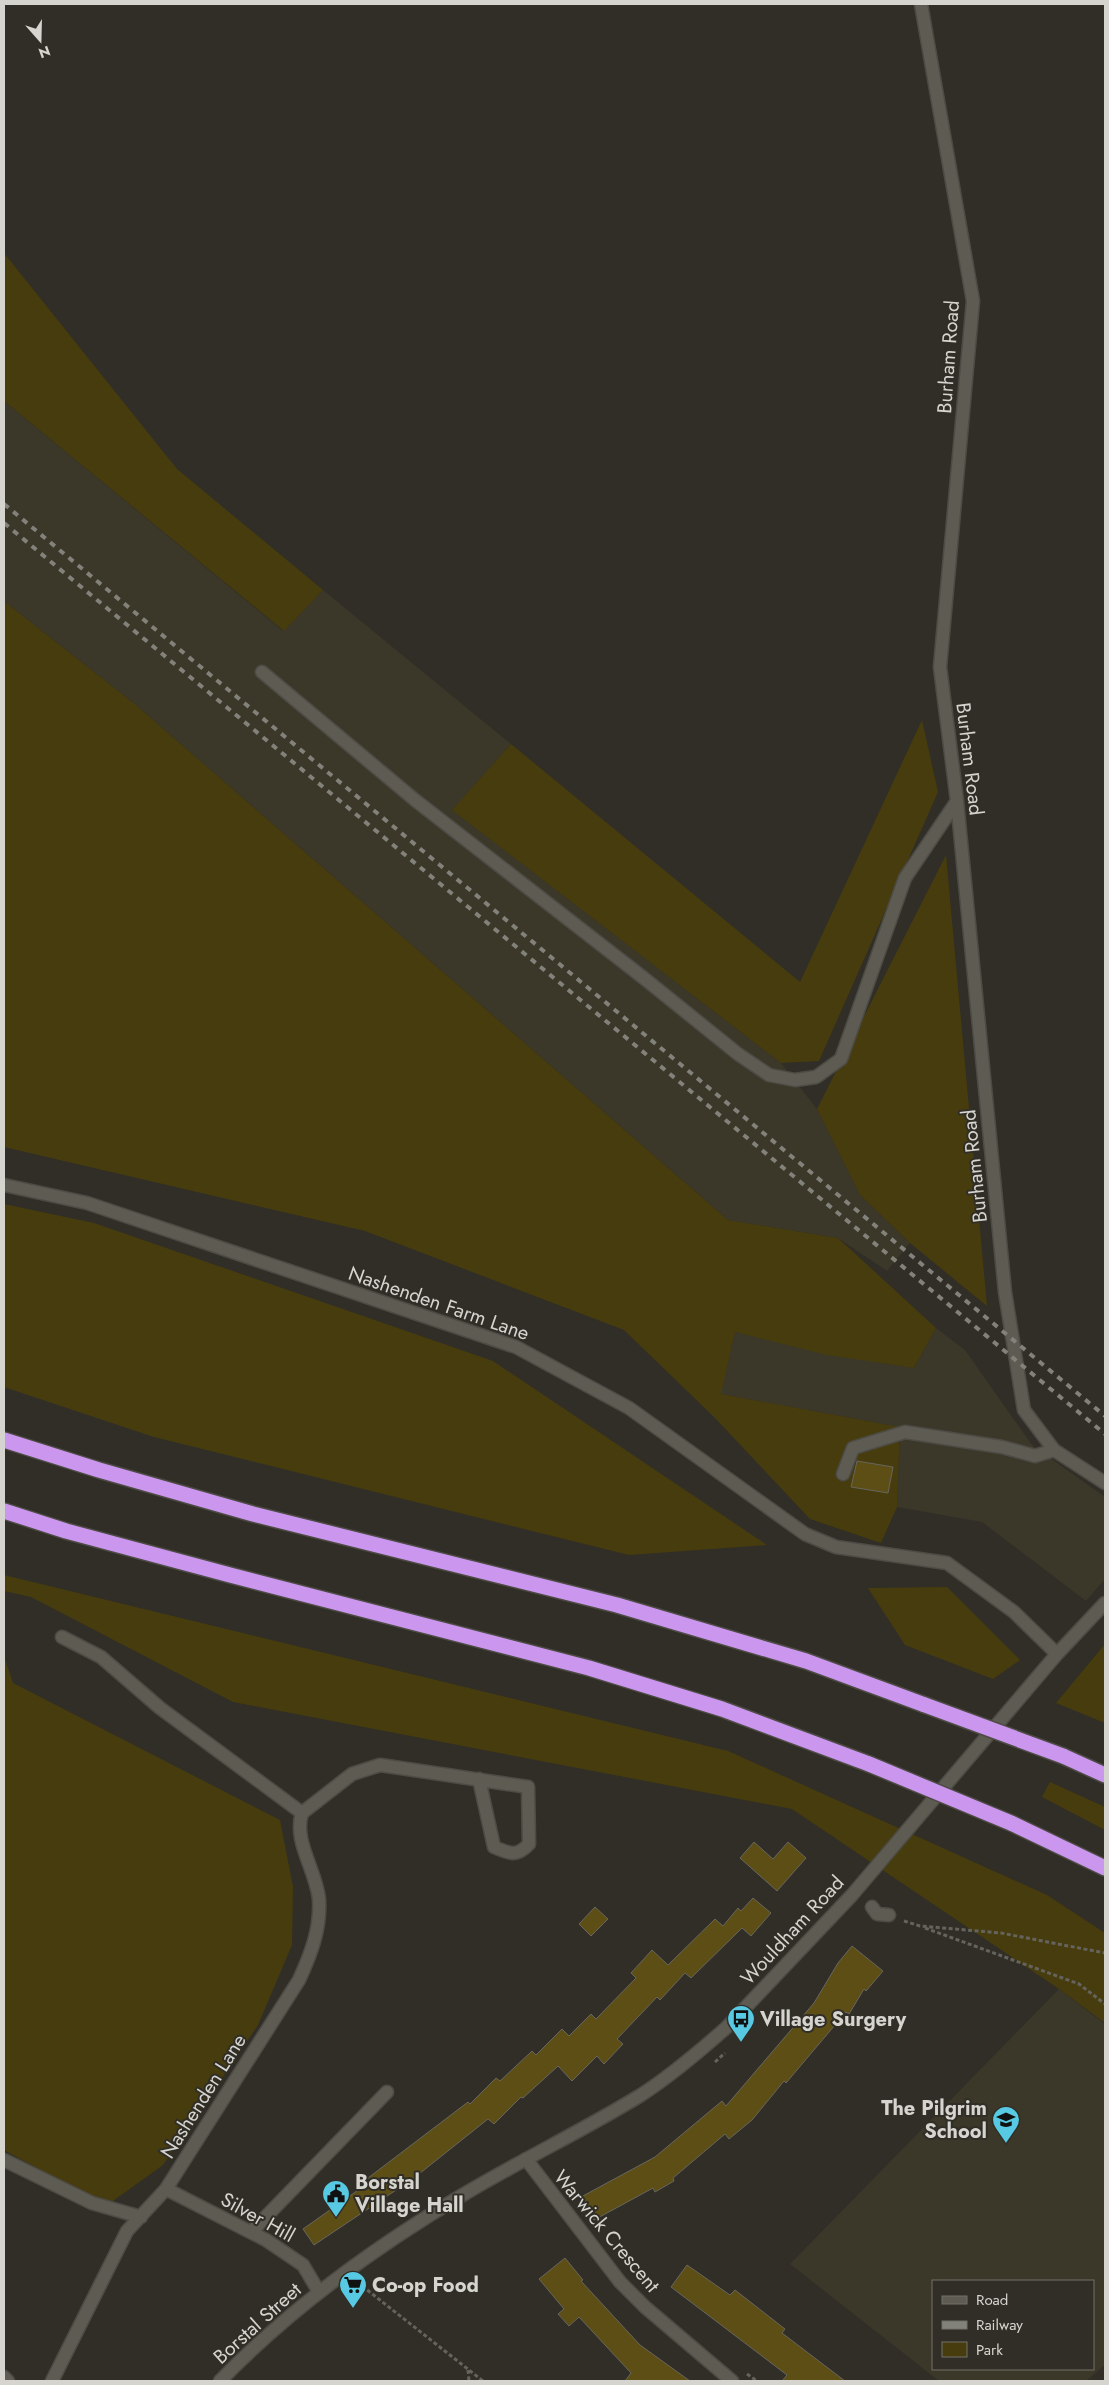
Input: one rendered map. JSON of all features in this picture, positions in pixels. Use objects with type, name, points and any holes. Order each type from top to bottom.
[{"type":"highway","points":[[4,1440],[99,1470],[253,1514],[617,1606],[806,1661],[1063,1756],[1105,1775]]},
{"type":"highway","points":[[4,1511],[66,1531],[589,1668],[722,1709],[869,1764],[1012,1823],[1105,1868]]},
{"type":"street","name":"Burham Road","points":[[921,4],[973,302],[940,667],[958,801],[1005,1292],[1024,1410],[1054,1450],[1105,1483]]},
{"type":"street","points":[[262,672],[415,800],[646,979],[738,1054],[769,1075],[778,1077],[795,1080],[816,1076],[841,1058],[905,878],[958,801]]},
{"type":"street","name":"Nashenden Farm Lane","points":[[4,1185],[87,1203],[516,1347],[629,1408],[805,1534],[836,1548],[947,1564],[1014,1612],[1057,1654]]},
{"type":"street","points":[[843,1474],[853,1448],[905,1432],[1002,1447],[1035,1456],[1054,1450]]},
{"type":"street","name":"Wouldham Road","points":[[319,2292],[405,2230],[526,2159],[641,2095],[678,2068],[727,2027],[852,1895],[1057,1654],[1105,1603]]},
{"type":"street","points":[[62,1637],[101,1657],[160,1708],[302,1814],[352,1774],[380,1765],[479,1779],[528,1787],[529,1844],[521,1852],[510,1854],[494,1847],[479,1779]]},
{"type":"street","name":"Nashenden Lane","points":[[52,2381],[127,2231],[166,2189],[299,1980],[316,1939],[319,1898],[299,1829],[302,1814]]},
{"type":"street","points":[[872,1907],[877,1914],[889,1915]]},
{"type":"street","points":[[251,2232],[387,2092]]},
{"type":"street","name":"Warwick Crescent","points":[[526,2159],[620,2282],[645,2307],[732,2381]]},
{"type":"street","points":[[4,2160],[92,2203],[141,2217]]},
{"type":"street","name":"Silver Hill","points":[[166,2189],[251,2232],[303,2264],[319,2292]]},
{"type":"street","name":"Borstal Street","points":[[220,2381],[254,2346],[319,2292]]},
{"type":"street","points":[[4,2378],[8,2381]]},
{"type":"path","points":[[889,1915],[1079,1984],[1105,2004]]},
{"type":"path","points":[[920,1926],[1002,1933],[1105,1953]]},
{"type":"path","points":[[713,2064],[728,2051]]},
{"type":"path","points":[[345,2272],[483,2381]]},
{"type":"path","points":[[352,2289],[367,2278]]},
{"type":"path","points":[[468,2370],[469,2381]]},
{"type":"shaded area","points":[[4,401],[283,631],[323,590],[511,744],[453,810],[781,1063],[817,1109],[860,1195],[910,1243],[887,1271],[838,1238],[728,1220],[136,705],[4,601]]},
{"type":"shaded area","points":[[936,1328],[965,1350],[1032,1445],[1105,1497],[1105,1579],[1086,1601],[982,1522],[897,1507],[900,1427],[720,1394],[735,1332],[914,1368]]},
{"type":"shaded area","name":"The Pilgrim School","points":[[1059,1989],[1105,2024],[1105,2365],[1086,2381],[939,2381],[790,2264]]},
{"type":"green space","points":[[4,253],[177,469],[323,590],[284,631],[4,401]]},
{"type":"green space","points":[[4,601],[136,705],[728,1220],[838,1238],[936,1328],[914,1368],[827,1355],[735,1332],[721,1394],[900,1427],[897,1507],[881,1543],[810,1519],[715,1418],[624,1330],[365,1231],[4,1147]],"holes":[[[856,1461],[893,1467],[888,1493],[851,1487]]]},
{"type":"green space","points":[[922,720],[938,792],[819,1061],[781,1063],[452,810],[511,744],[800,982]]},
{"type":"green space","points":[[946,855],[987,1306],[910,1243],[860,1195],[817,1109]]},
{"type":"green space","points":[[4,1204],[94,1223],[493,1361],[767,1545],[629,1555],[154,1437],[4,1387]]},
{"type":"green space","points":[[4,1575],[728,1751],[1047,1895],[1105,1933],[1105,2023],[1059,1989],[792,1809],[233,1702],[31,1597],[4,1591]]},
{"type":"green space","points":[[947,1587],[1020,1660],[993,1679],[905,1645],[868,1588]]},
{"type":"green space","points":[[1105,1644],[1105,1723],[1056,1703]]},
{"type":"green space","points":[[4,1656],[13,1683],[280,1820],[293,1887],[292,1945],[258,2025],[163,2165],[106,2206],[4,2150]]},
{"type":"green space","points":[[1050,1782],[1105,1807],[1105,1830],[1042,1797]]},
{"type":"building","points":[[857,1461],[893,1467],[888,1493],[851,1487]]},
{"type":"building","points":[[754,1842],[773,1859],[788,1842],[806,1858],[777,1891],[740,1858]]},
{"type":"building","points":[[753,1898],[771,1913],[751,1936],[742,1928],[691,1978],[685,1973],[660,2000],[657,1997],[617,2039],[623,2044],[604,2064],[597,2056],[572,2081],[558,2066],[523,2098],[521,2097],[494,2124],[488,2119],[414,2178],[314,2245],[303,2229],[371,2181],[368,2178],[468,2102],[470,2104],[496,2078],[500,2081],[532,2051],[536,2055],[562,2029],[569,2036],[591,2014],[596,2019],[636,1978],[631,1973],[652,1950],[668,1965],[715,1919],[723,1926],[738,1908],[741,1911]]},
{"type":"building","points":[[595,1907],[608,1919],[591,1936],[579,1924]]},
{"type":"building","points":[[852,1946],[883,1971],[866,1991],[864,1989],[849,2014],[846,2012],[752,2120],[729,2139],[725,2134],[673,2178],[674,2181],[655,2192],[653,2188],[594,2220],[581,2197],[655,2157],[722,2101],[726,2106],[814,2003],[838,1963]]},
{"type":"building","points":[[565,2258],[583,2280],[581,2281],[640,2345],[690,2381],[625,2381],[631,2373],[579,2317],[569,2326],[558,2314],[564,2309],[539,2279]]},
{"type":"building","points":[[687,2265],[730,2295],[735,2290],[785,2329],[782,2333],[845,2381],[782,2381],[787,2375],[671,2287]]},
{"type":"railway","points":[[4,504],[1105,1416]]},
{"type":"railway","points":[[4,523],[1105,1434]]},
{"type":"place","name":"Village Surgery","points":[[741,2043]]},
{"type":"place","name":"The Pilgrim School","points":[[1006,2144]]},
{"type":"place","name":"Borstal Village Hall","points":[[336,2218]]},
{"type":"place","name":"Co-op Food","points":[[353,2309]]}]
